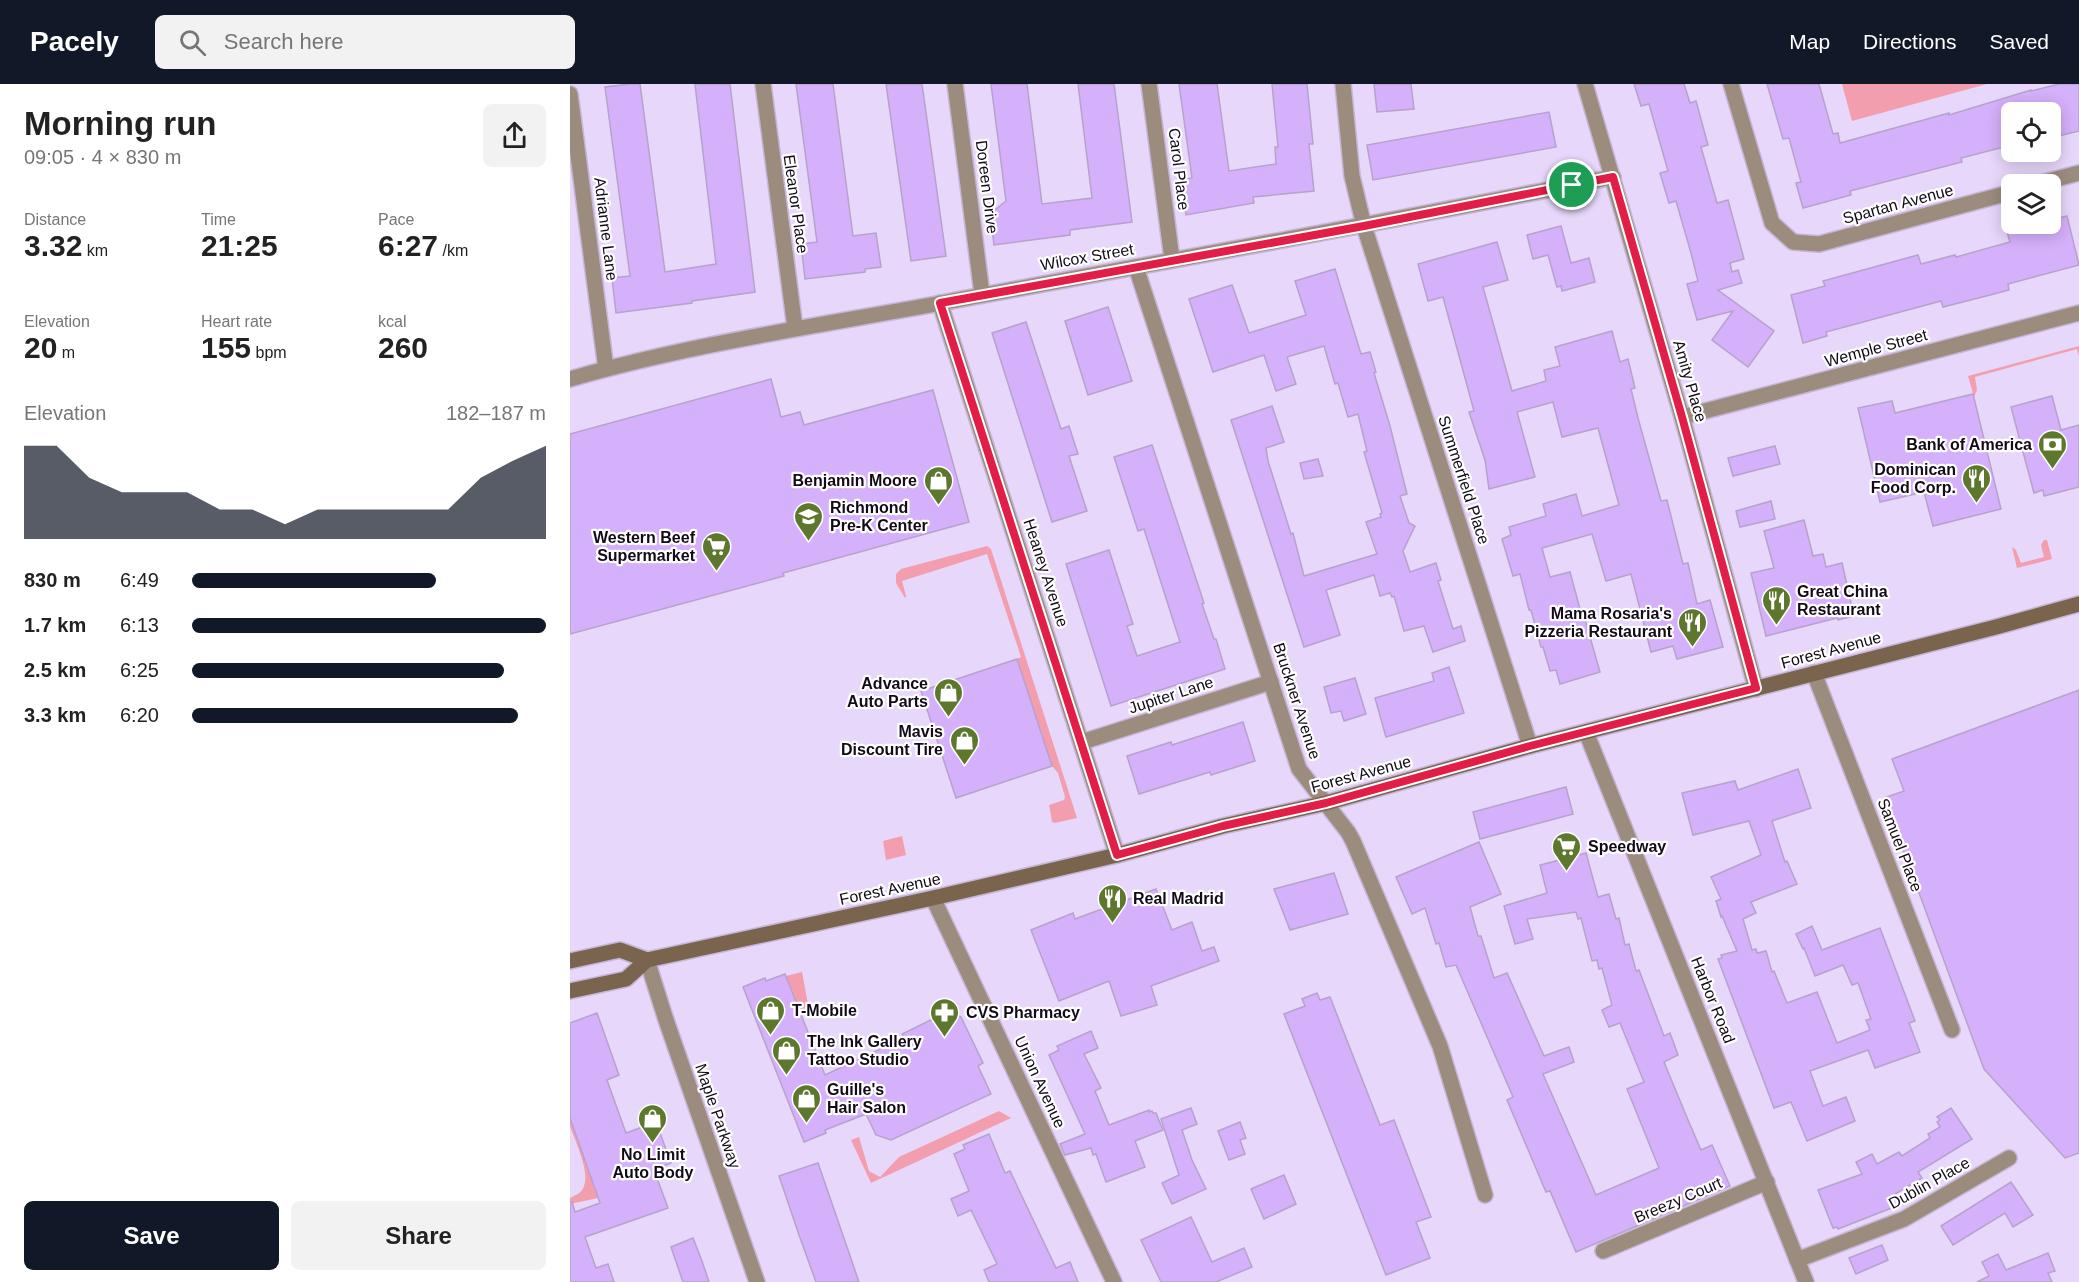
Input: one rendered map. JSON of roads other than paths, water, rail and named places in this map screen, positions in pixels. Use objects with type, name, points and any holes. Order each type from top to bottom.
[{"type":"main road","name":"Forest Avenue","points":[[570,991],[626,979],[647,960],[933,898],[1117,855],[1223,826],[1326,803],[1530,746],[2079,604]]},
{"type":"main road","points":[[570,961],[620,950],[647,960]]},
{"type":"street","name":"Eleanor Place","points":[[762,84],[795,328]]},
{"type":"street","name":"Doreen Drive","points":[[955,84],[982,294]]},
{"type":"street","name":"Carol Place","points":[[1149,84],[1172,260]]},
{"type":"street","name":"Summerfield Place","points":[[1343,84],[1352,176],[1364,226],[1530,746]]},
{"type":"street","name":"Amity Place","points":[[1585,84],[1682,417],[1756,688]]},
{"type":"street","name":"Spartan Avenue","points":[[1731,84],[1772,224],[1793,242],[1819,244],[2001,195]]},
{"type":"street","name":"Adrianne Lane","points":[[570,94],[606,369]]},
{"type":"street","points":[[2061,178],[2079,173]]},
{"type":"street","name":"Wilcox Street","points":[[570,379],[795,328],[1364,226],[1613,177]]},
{"type":"street","name":"Bruckner Avenue","points":[[1136,267],[1299,769],[1353,842],[1440,1046],[1485,1195]]},
{"type":"street","name":"Heaney Avenue","points":[[940,303],[1117,855]]},
{"type":"street","name":"Wemple Street","points":[[1682,417],[2079,313]]},
{"type":"street","name":"Samuel Place","points":[[1814,673],[1952,1030]]},
{"type":"street","name":"Jupiter Lane","points":[[1082,742],[1271,682]]},
{"type":"street","name":"Harbor Road","points":[[1586,732],[1806,1282]]},
{"type":"street","name":"Union Avenue","points":[[933,898],[1114,1282]]},
{"type":"street","name":"Maple Parkway","points":[[647,960],[757,1282]]},
{"type":"street","name":"Dublin Place","points":[[1797,1260],[1904,1219],[2009,1158]]},
{"type":"street","name":"Breezy Court","points":[[1603,1251],[1767,1182]]},
{"type":"place","name":"Bank of America","points":[[2053,470]]},
{"type":"place","name":"Dominican Food Corp.","points":[[1977,504]]},
{"type":"place","name":"Benjamin Moore","points":[[938,506]]},
{"type":"place","name":"Richmond Pre-K Center","points":[[809,542]]},
{"type":"place","name":"Western Beef Supermarket","points":[[716,572]]},
{"type":"place","name":"Great China Restaurant","points":[[1776,626]]},
{"type":"place","name":"Mama Rosaria's Pizzeria Restaurant","points":[[1693,648]]},
{"type":"place","name":"Advance Auto Parts","points":[[949,718]]},
{"type":"place","name":"Mavis Discount Tire","points":[[964,766]]},
{"type":"place","name":"Speedway","points":[[1567,872]]},
{"type":"place","name":"Real Madrid","points":[[1112,924]]},
{"type":"place","name":"T-Mobile","points":[[771,1036]]},
{"type":"place","name":"CVS Pharmacy","points":[[945,1038]]},
{"type":"place","name":"The Ink Gallery Tattoo Studio","points":[[786,1076]]},
{"type":"place","name":"Guille's Hair Salon","points":[[806,1124]]},
{"type":"place","name":"No Limit Auto Body","points":[[653,1144]]}]
